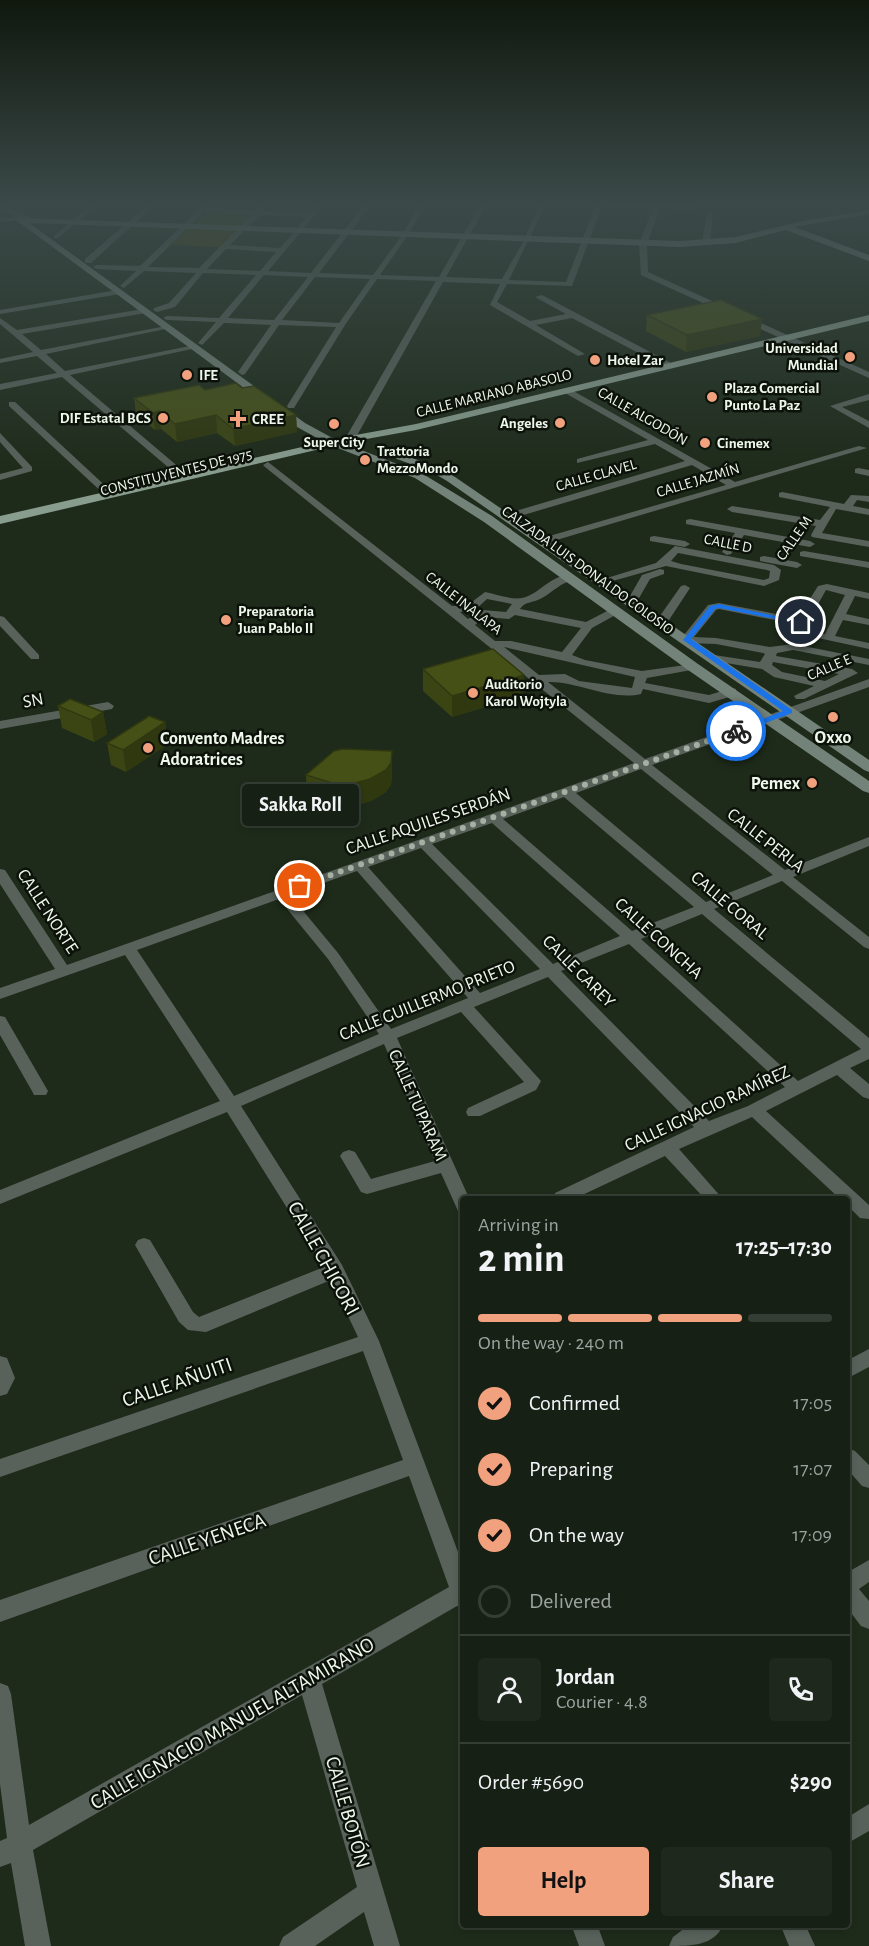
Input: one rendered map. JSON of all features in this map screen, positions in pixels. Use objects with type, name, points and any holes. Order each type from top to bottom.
[{"type":"main road","name":"CALLE MARIANO ABASOLO","points":[[352,442],[869,318]]},
{"type":"main road","name":"CONSTITUYENTES DE 1975","points":[[0,531],[352,442]]},
{"type":"main road","name":"CONSTITUYENTES DE 1975","points":[[0,520],[185,477],[352,442]]},
{"type":"street","points":[[0,312],[100,293]]},
{"type":"street","points":[[124,293],[143,311],[167,323],[237,374],[278,409],[352,442]]},
{"type":"street","points":[[127,293],[157,310],[167,323]]},
{"type":"street","points":[[16,333],[157,310],[172,305],[182,293]]},
{"type":"street","points":[[0,387],[197,345],[245,293]]},
{"type":"street","points":[[237,374],[300,293]]},
{"type":"street","points":[[278,409],[291,406],[364,293]]},
{"type":"street","points":[[352,442],[432,293]]},
{"type":"street","points":[[499,293],[493,303],[581,354]]},
{"type":"street","points":[[687,293],[869,375]]},
{"type":"street","points":[[539,297],[670,366]]},
{"type":"street","points":[[528,324],[573,315]]},
{"type":"street","points":[[0,320],[185,477]]},
{"type":"street","points":[[0,361],[40,354],[167,323],[220,320],[341,325]]},
{"type":"street","points":[[237,374],[291,406],[327,431],[352,442]]},
{"type":"street","name":"CALLE ALGODÓN","points":[[568,391],[734,485]]},
{"type":"street","points":[[869,397],[834,406],[869,425]]},
{"type":"street","points":[[12,404],[109,495]]},
{"type":"street","points":[[0,477],[29,469],[2,441]]},
{"type":"street","points":[[580,461],[656,441]]},
{"type":"street","name":"CALZADA LUIS DONALDO COLOSIO","points":[[352,442],[436,470],[602,581],[630,603],[714,658],[869,767]]},
{"type":"street","name":"CALZADA LUIS DONALDO COLOSIO","points":[[352,442],[419,476],[488,519],[693,667],[869,788]]},
{"type":"street","name":"CALLE JAZMÍN","points":[[543,541],[862,448]]},
{"type":"street","name":"CALLE CLAVEL","points":[[506,518],[693,462]]},
{"type":"street","name":"CALLE INALAPA","points":[[268,465],[641,764]]},
{"type":"street","points":[[858,471],[869,473]]},
{"type":"street","points":[[782,495],[851,502],[869,499]]},
{"type":"street","points":[[851,502],[869,512]]},
{"type":"street","points":[[732,508],[823,524]]},
{"type":"street","name":"CALLE M","points":[[773,575],[792,573],[832,510]]},
{"type":"street","points":[[488,519],[506,518]]},
{"type":"street","points":[[690,522],[810,544],[869,565]]},
{"type":"street","points":[[727,552],[741,532]]},
{"type":"street","points":[[654,539],[797,565]]},
{"type":"street","points":[[810,544],[869,544]]},
{"type":"street","name":"CALLE D","points":[[665,562],[675,549],[773,575]]},
{"type":"street","points":[[602,581],[665,562],[678,567],[773,575]]},
{"type":"street","points":[[565,656],[588,626],[630,603],[646,577],[678,567]]},
{"type":"street","points":[[447,610],[471,608],[483,613],[506,617],[516,607],[537,597],[557,581],[568,578]]},
{"type":"street","points":[[869,606],[827,587],[822,588],[798,627],[799,631],[869,640]]},
{"type":"street","points":[[661,623],[685,588]]},
{"type":"street","points":[[471,608],[485,595],[516,607],[588,626]]},
{"type":"street","points":[[847,597],[869,596]]},
{"type":"street","points":[[829,635],[847,597]]},
{"type":"street","points":[[686,640],[712,607],[719,606],[801,622]]},
{"type":"street","points":[[468,625],[483,613]]},
{"type":"street","points":[[838,616],[869,622]]},
{"type":"street","points":[[0,619],[35,657]]},
{"type":"street","points":[[829,635],[869,646]]},
{"type":"street","points":[[686,640],[716,642],[768,658],[851,673]]},
{"type":"street","points":[[492,644],[510,644],[565,656],[638,684],[709,699],[744,679]]},
{"type":"street","points":[[714,658],[768,658],[793,647],[869,662]]},
{"type":"street","points":[[768,658],[778,675],[824,684]]},
{"type":"street","points":[[560,699],[571,681],[572,667],[582,663]]},
{"type":"street","points":[[536,679],[638,684],[693,667]]},
{"type":"street","name":"CALLE E","points":[[800,696],[869,667]]},
{"type":"street","name":"CALLE AQUILES SERDÁN","points":[[0,994],[359,864],[869,684]]},
{"type":"street","name":"SN","points":[[0,725],[108,706]]},
{"type":"street","name":"CALLE PERLA","points":[[641,764],[869,944]]},
{"type":"street","name":"CALLE CORAL","points":[[567,792],[869,1047]]},
{"type":"street","name":"CALLE CONCHA","points":[[494,818],[631,938],[796,1088]]},
{"type":"street","name":"CALLE GUILLERMO PRIETO","points":[[0,1197],[230,1104],[388,1036],[551,972],[702,907],[869,841]]},
{"type":"street","name":"CALLE CAREY","points":[[423,843],[706,1129]]},
{"type":"street","points":[[359,864],[533,1081],[530,1086],[474,1112]]},
{"type":"street","name":"CALLE NORTE","points":[[0,873],[63,970]]},
{"type":"street","name":"CALLE TUPARAM","points":[[281,893],[333,956],[388,1036],[460,1197]]},
{"type":"street","name":"CALLE CHICORI","points":[[127,947],[336,1270],[369,1341],[413,1465],[460,1585]]},
{"type":"street","points":[[0,1021],[40,1091]]},
{"type":"street","name":"CALLE IGNACIO RAMÍREZ","points":[[565,1196],[706,1129],[754,1110],[869,1052]]},
{"type":"street","points":[[839,1068],[869,1093]]},
{"type":"street","points":[[754,1110],[847,1196]]},
{"type":"street","points":[[668,1148],[712,1196]]},
{"type":"street","points":[[349,1156],[367,1187],[445,1165]]},
{"type":"street","points":[[850,1199],[866,1214]]},
{"type":"street","points":[[144,1245],[186,1317],[195,1324],[206,1324],[336,1270]]},
{"type":"street","name":"CALLE AÑUITI","points":[[0,1468],[369,1341]]},
{"type":"street","points":[[850,1369],[869,1357]]},
{"type":"street","points":[[0,1364],[5,1378],[0,1388]]},
{"type":"street","points":[[850,1459],[869,1479]]},
{"type":"street","name":"CALLE YENECA","points":[[0,1611],[413,1465]]},
{"type":"street","points":[[850,1585],[852,1581],[869,1570]]},
{"type":"street","points":[[850,1594],[869,1618]]},
{"type":"street","name":"CALLE IGNACIO MANUEL ALTAMIRANO","points":[[10,1850],[460,1595]]},
{"type":"street","name":"CALLE BOTÓN","points":[[309,1679],[387,1946]]},
{"type":"street","points":[[0,1694],[10,1850],[38,1946]]},
{"type":"street","points":[[850,1830],[869,1816]]},
{"type":"street","points":[[292,1946],[371,1893]]},
{"type":"street","points":[[585,1928],[592,1946]]},
{"type":"street","points":[[682,1946],[707,1928]]},
{"type":"street","points":[[794,1928],[802,1946]]},
{"type":"building","points":[[721,300],[762,319],[687,335],[647,315]]},
{"type":"building","points":[[236,383],[242,388],[254,386],[296,415],[233,429],[216,415],[175,424],[159,411],[153,413],[134,398],[199,385],[205,390]]},
{"type":"building","points":[[493,649],[524,675],[452,696],[423,669]]},
{"type":"building","points":[[70,699],[103,712],[91,720],[58,706]]},
{"type":"building","points":[[149,716],[165,722],[123,750],[107,743]]},
{"type":"building","points":[[343,749],[392,751],[391,763],[386,770],[370,779],[355,783],[332,783],[306,775],[334,751]]},
{"type":"way so far","points":[[300,886],[736,731]]},
{"type":"place","name":"Universidad Mundial","points":[[850,357]]},
{"type":"place","name":"Hotel Zar","points":[[595,360]]},
{"type":"place","name":"IFE","points":[[187,375]]},
{"type":"place","name":"Plaza Comercial Punto La Paz","points":[[712,397]]},
{"type":"place","name":"DIF Estatal BCS","points":[[163,418]]},
{"type":"place","name":"CREE","points":[[238,419]]},
{"type":"place","name":"Angeles","points":[[560,423]]},
{"type":"place","name":"Super City","points":[[334,424]]},
{"type":"place","name":"Cinemex","points":[[705,443]]},
{"type":"place","name":"Trattoria MezzoMondo","points":[[365,460]]},
{"type":"place","name":"Preparatoria Juan Pablo II","points":[[226,620]]},
{"type":"place","name":"Auditorio Karol Wojtyla","points":[[473,693]]},
{"type":"place","name":"Oxxo","points":[[833,717]]},
{"type":"place","name":"Convento Madres Adoratrices","points":[[148,748]]},
{"type":"place","name":"Pemex","points":[[812,783]]},
{"type":"place","name":"Sakka Roll","points":[[300,886]]},
{"type":"route","points":[[736,731],[789,712],[686,640],[712,607],[719,606],[801,622]]}]
